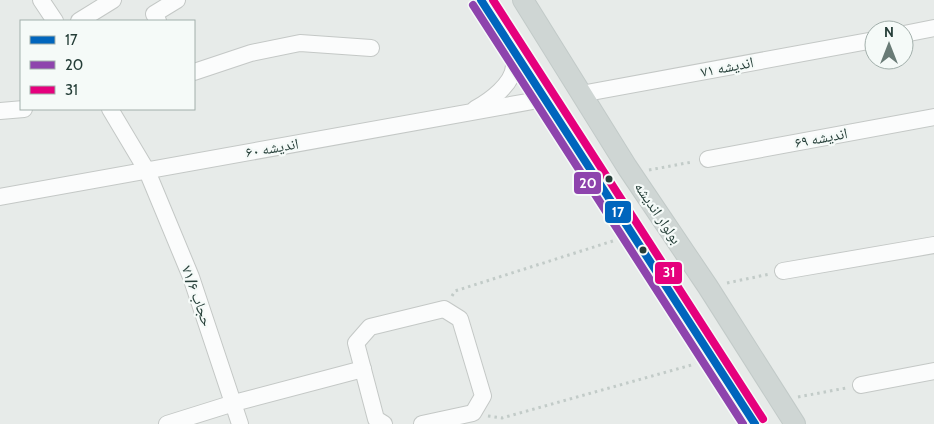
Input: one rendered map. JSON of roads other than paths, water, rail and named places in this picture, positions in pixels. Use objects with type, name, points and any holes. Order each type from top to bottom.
[{"type":"main road","points":[[481,0],[755,424]]},
{"type":"main road","name":"بولوار اندیشه","points":[[523,0],[631,173],[708,287],[795,424]]},
{"type":"street","points":[[41,0],[54,20]]},
{"type":"street","points":[[81,20],[114,0]]},
{"type":"street","points":[[157,20],[154,14],[177,0]]},
{"type":"street","points":[[914,32],[934,28]]},
{"type":"street","name":"اندیشه ۷۱","points":[[581,94],[864,42]]},
{"type":"street","points":[[195,72],[252,53],[300,43],[371,48]]},
{"type":"street","points":[[466,113],[482,106],[510,80],[514,66],[510,46]]},
{"type":"street","name":"اندیشه ۶۰","points":[[0,197],[544,99]]},
{"type":"street","points":[[0,111],[20,109]]},
{"type":"street","name":"حجاب ۷۱/۶","points":[[111,110],[147,171],[191,277],[240,424]]},
{"type":"street","name":"اندیشه ۶۹","points":[[708,159],[934,117]]},
{"type":"street","points":[[782,271],[934,245]]},
{"type":"street","points":[[384,424],[376,419],[356,343],[370,327],[444,309],[460,319],[483,396],[473,413],[422,424]]},
{"type":"street","points":[[167,424],[234,403],[363,369]]},
{"type":"street","points":[[861,385],[934,371]]}]
